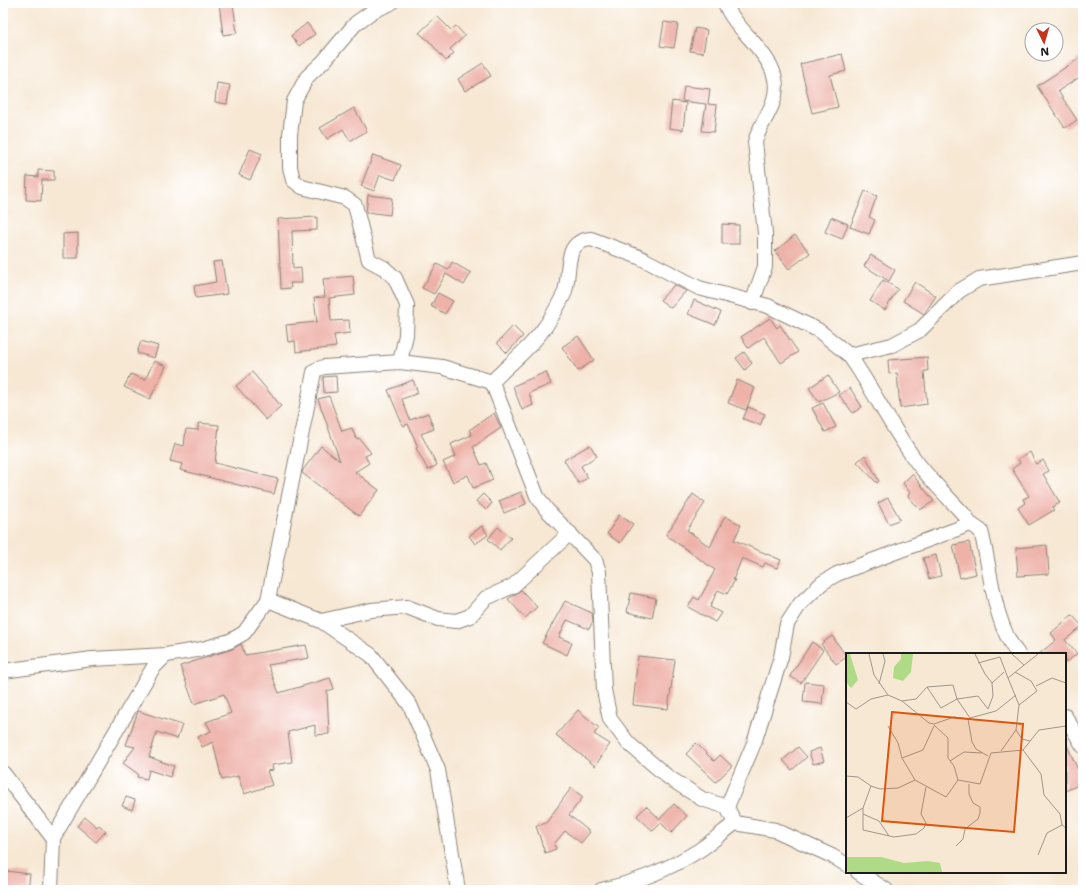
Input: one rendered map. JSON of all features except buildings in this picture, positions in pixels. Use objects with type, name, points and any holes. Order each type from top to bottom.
[{"type":"street","points":[[391,3],[373,11],[356,23],[324,61],[307,77],[294,101],[290,135],[290,167],[293,180],[302,187],[346,198],[355,205],[369,260],[384,268],[395,278],[407,305],[406,335],[400,362]]},
{"type":"street","points":[[725,3],[728,12],[761,51],[771,67],[776,82],[774,99],[757,133],[756,142],[765,233],[765,267],[752,303]]},
{"type":"street","points":[[492,382],[543,331],[564,292],[570,252],[577,243],[583,239],[591,238],[639,257],[699,288],[768,306],[818,330],[849,355],[874,391],[898,435],[967,518],[968,522],[981,531],[997,603],[1009,643],[1017,653]]},
{"type":"street","points":[[849,355],[892,345],[920,330],[959,291],[979,279],[1083,263]]},
{"type":"street","points":[[3,672],[92,659],[166,655],[203,649],[230,641],[244,633],[268,600],[314,372],[318,369],[324,367],[400,362],[442,367],[492,382]]},
{"type":"street","points":[[492,382],[537,496],[546,509],[595,560],[599,572],[604,690],[610,718],[628,743],[668,777],[702,799],[726,807],[735,823]]},
{"type":"street","points":[[726,807],[754,743],[781,657],[787,624],[800,604],[822,583],[838,574],[965,526],[968,522]]},
{"type":"street","points":[[321,621],[371,610],[407,608],[438,619],[456,621],[470,616],[486,598],[512,586],[570,533]]},
{"type":"street","points":[[268,600],[321,621],[371,655],[410,705],[438,770],[458,890]]},
{"type":"street","points":[[51,890],[53,838],[153,668],[166,655]]},
{"type":"street","points":[[1066,718],[1083,746]]},
{"type":"street","points":[[3,772],[53,838]]},
{"type":"street","points":[[601,890],[618,886],[662,870],[698,851],[735,823],[775,830],[832,856],[846,864]]},
{"type":"street","points":[[860,873],[886,890]]}]
